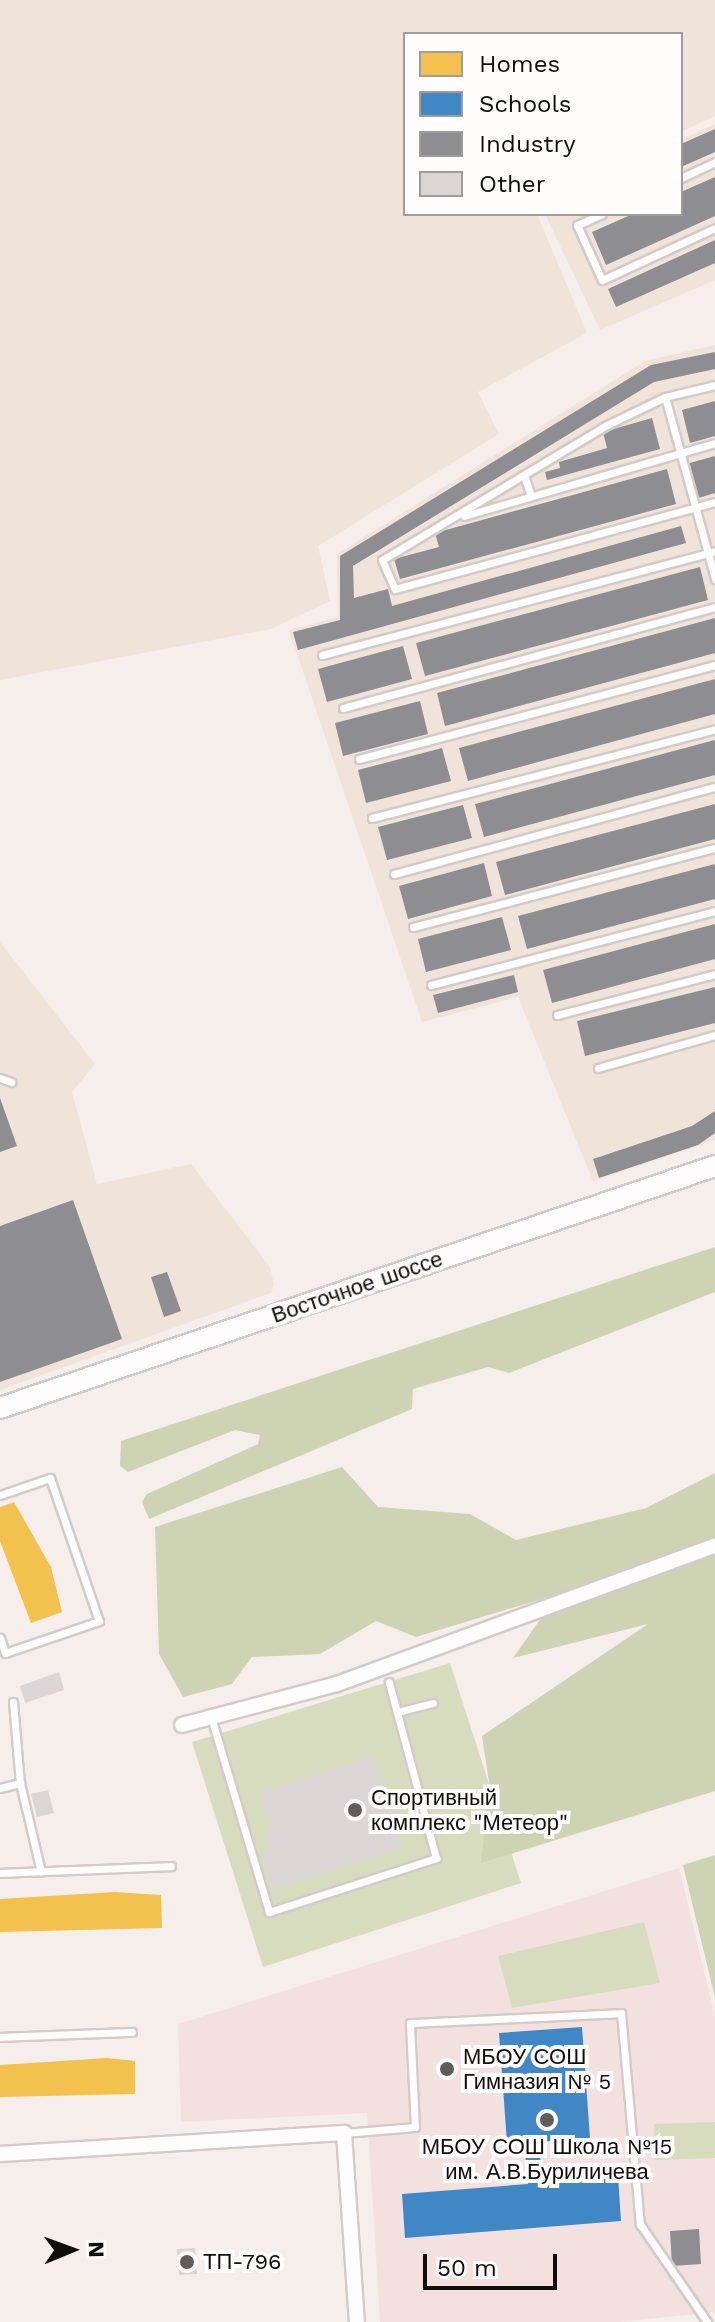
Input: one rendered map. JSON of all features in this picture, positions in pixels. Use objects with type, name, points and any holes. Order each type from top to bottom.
[{"type":"main road","name":"Восточное шоссе","points":[[0,1408],[715,1166]]},
{"type":"street","points":[[182,1725],[337,1684],[715,1546]]},
{"type":"street","points":[[0,2154],[344,2133],[357,2322]]},
{"type":"lane","points":[[683,177],[715,162]]},
{"type":"lane","points":[[597,216],[577,225],[602,280],[715,228]]},
{"type":"lane","points":[[715,385],[665,397],[524,475],[382,560],[395,589],[715,502]]},
{"type":"lane","points":[[665,397],[695,507],[711,552],[715,579]]},
{"type":"lane","points":[[452,519],[715,443]]},
{"type":"lane","points":[[524,475],[531,496]]},
{"type":"lane","points":[[322,655],[711,552]]},
{"type":"lane","points":[[343,708],[715,607]]},
{"type":"lane","points":[[359,759],[715,665]]},
{"type":"lane","points":[[372,818],[715,729]]},
{"type":"lane","points":[[394,874],[715,787]]},
{"type":"lane","points":[[413,927],[715,848]]},
{"type":"lane","points":[[431,985],[715,911]]},
{"type":"lane","points":[[557,1015],[715,974]]},
{"type":"lane","points":[[598,1068],[715,1035]]},
{"type":"lane","points":[[0,1078],[11,1082]]},
{"type":"lane","points":[[0,1495],[50,1478],[99,1621],[5,1653],[0,1638]]},
{"type":"lane","points":[[211,1717],[269,1912],[436,1858],[389,1682]]},
{"type":"lane","points":[[13,1702],[20,1783],[41,1872]]},
{"type":"lane","points":[[397,1712],[433,1703]]},
{"type":"lane","points":[[0,1788],[20,1783]]},
{"type":"lane","points":[[0,1873],[171,1866]]},
{"type":"lane","points":[[344,2133],[415,2127],[410,2023],[621,2013],[640,2224],[707,2322]]},
{"type":"lane","points":[[0,2037],[132,2032]]},
{"type":"shaded area","points":[[0,0],[715,0],[715,116],[683,131],[683,32],[403,32],[403,216],[538,216],[587,333],[478,392],[499,434],[318,546],[330,601],[271,629],[0,680]]},
{"type":"shaded area","points":[[715,124],[715,280],[600,330],[546,216],[683,216],[683,139]]},
{"type":"shaded area","points":[[715,345],[715,1140],[593,1181],[518,997],[422,1022],[289,630],[338,617],[337,554],[645,361]]},
{"type":"shaded area","points":[[0,942],[95,1064],[72,1092],[97,1184],[191,1164],[270,1267],[274,1285],[271,1293],[0,1390]]},
{"type":"shaded area","name":"МБОУ СОШ Гимназия № 5","points":[[679,1868],[715,2016],[715,2312],[620,2322],[380,2322],[367,2113],[181,2122],[178,2024]]},
{"type":"green space","points":[[715,1247],[715,1292],[509,1373],[488,1367],[413,1389],[412,1409],[149,1519],[142,1502],[147,1494],[258,1444],[260,1435],[235,1430],[128,1472],[120,1466],[121,1441]]},
{"type":"green space","points":[[342,1467],[378,1507],[470,1514],[516,1540],[646,1508],[715,1473],[715,1791],[481,1863],[490,1788],[482,1736],[648,1624],[513,1658],[558,1594],[416,1637],[376,1621],[320,1654],[252,1657],[232,1684],[183,1697],[159,1654],[155,1527]]},
{"type":"green space","name":"Спортивный комплекс \"Метеор\"","points":[[450,1663],[521,1883],[263,1967],[192,1742]]},
{"type":"green space","points":[[715,1855],[715,1998],[683,1865]]},
{"type":"green space","points":[[644,1922],[660,1983],[512,2008],[498,1956]]},
{"type":"green space","points":[[715,2122],[715,2158],[655,2160],[654,2124]]},
{"type":"building: Homes","points":[[14,1502],[51,1567],[62,1612],[31,1623],[0,1541],[0,1507]]},
{"type":"building: Homes","points":[[115,1892],[161,1895],[162,1928],[0,1932],[0,1899]]},
{"type":"building: Homes","points":[[107,2058],[135,2061],[135,2094],[0,2097],[0,2065]]},
{"type":"building: Schools","name":"МБОУ СОШ Школа №15 им. А.В.Буриличева","points":[[582,2027],[590,2138],[539,2142],[542,2182],[618,2176],[621,2221],[405,2238],[402,2194],[528,2184],[524,2142],[507,2143],[499,2033]]},
{"type":"building: Industry","points":[[715,129],[715,152],[683,166],[683,143]]},
{"type":"building: Industry","points":[[715,177],[715,216],[606,265],[592,232],[628,216],[683,216],[683,191]]},
{"type":"building: Industry","points":[[715,240],[715,263],[616,307],[608,289]]},
{"type":"building: Industry","points":[[715,352],[715,369],[654,382],[353,566],[354,598],[388,589],[392,606],[681,526],[686,543],[298,650],[293,632],[340,620],[340,556],[651,365]]},
{"type":"building: Industry","points":[[715,401],[715,436],[690,443],[682,410]]},
{"type":"building: Industry","points":[[652,418],[660,449],[547,480],[545,472],[560,468],[559,462],[607,448],[603,432]]},
{"type":"building: Industry","points":[[715,456],[715,493],[695,499],[686,464]]},
{"type":"building: Industry","points":[[667,469],[676,504],[400,579],[394,559],[439,547],[435,533]]},
{"type":"building: Industry","points":[[700,567],[708,600],[425,676],[416,643]]},
{"type":"building: Industry","points":[[715,618],[715,653],[445,726],[437,693]]},
{"type":"building: Industry","points":[[403,646],[412,679],[327,702],[318,669]]},
{"type":"building: Industry","points":[[715,679],[715,714],[468,781],[459,748]]},
{"type":"building: Industry","points":[[420,701],[428,734],[343,756],[335,723]]},
{"type":"building: Industry","points":[[715,740],[715,775],[484,837],[475,804]]},
{"type":"building: Industry","points":[[442,748],[451,781],[366,803],[358,770]]},
{"type":"building: Industry","points":[[715,804],[715,839],[505,895],[496,862]]},
{"type":"building: Industry","points":[[463,805],[472,838],[387,860],[378,827]]},
{"type":"building: Industry","points":[[484,863],[492,896],[408,919],[399,886]]},
{"type":"building: Industry","points":[[715,864],[715,899],[527,949],[518,916]]},
{"type":"building: Industry","points":[[502,917],[511,950],[426,972],[418,939]]},
{"type":"building: Industry","points":[[715,924],[715,959],[552,1003],[543,970]]},
{"type":"building: Industry","points":[[514,975],[518,992],[438,1013],[433,995]]},
{"type":"building: Industry","points":[[715,987],[715,1023],[585,1056],[577,1021]]},
{"type":"building: Industry","points":[[0,1098],[17,1146],[0,1152]]},
{"type":"building: Industry","points":[[715,1111],[715,1133],[698,1145],[599,1178],[593,1159],[692,1126]]},
{"type":"building: Industry","points":[[73,1200],[122,1339],[0,1382],[0,1226]]},
{"type":"building: Industry","points":[[167,1272],[181,1311],[164,1317],[151,1277]]},
{"type":"building: Industry","points":[[699,2229],[701,2264],[672,2266],[670,2231]]},
{"type":"building: Other","points":[[59,1672],[64,1690],[25,1703],[20,1686]]},
{"type":"building: Other","points":[[373,1756],[402,1848],[273,1889],[261,1852],[270,1849],[265,1833],[271,1831],[259,1793]]},
{"type":"building: Other","points":[[48,1790],[54,1813],[37,1817],[31,1794]]},
{"type":"building: Other","name":"ТП-796","points":[[195,2248],[197,2274],[179,2275],[177,2249]]},
{"type":"place","name":"Спортивный комплекс \"Метеор\"","points":[[355,1810]]},
{"type":"place","name":"МБОУ СОШ Гимназия № 5","points":[[447,2069]]},
{"type":"place","name":"МБОУ СОШ Школа №15 им. А.В.Буриличева","points":[[547,2120]]},
{"type":"place","name":"ТП-796","points":[[187,2262]]}]
